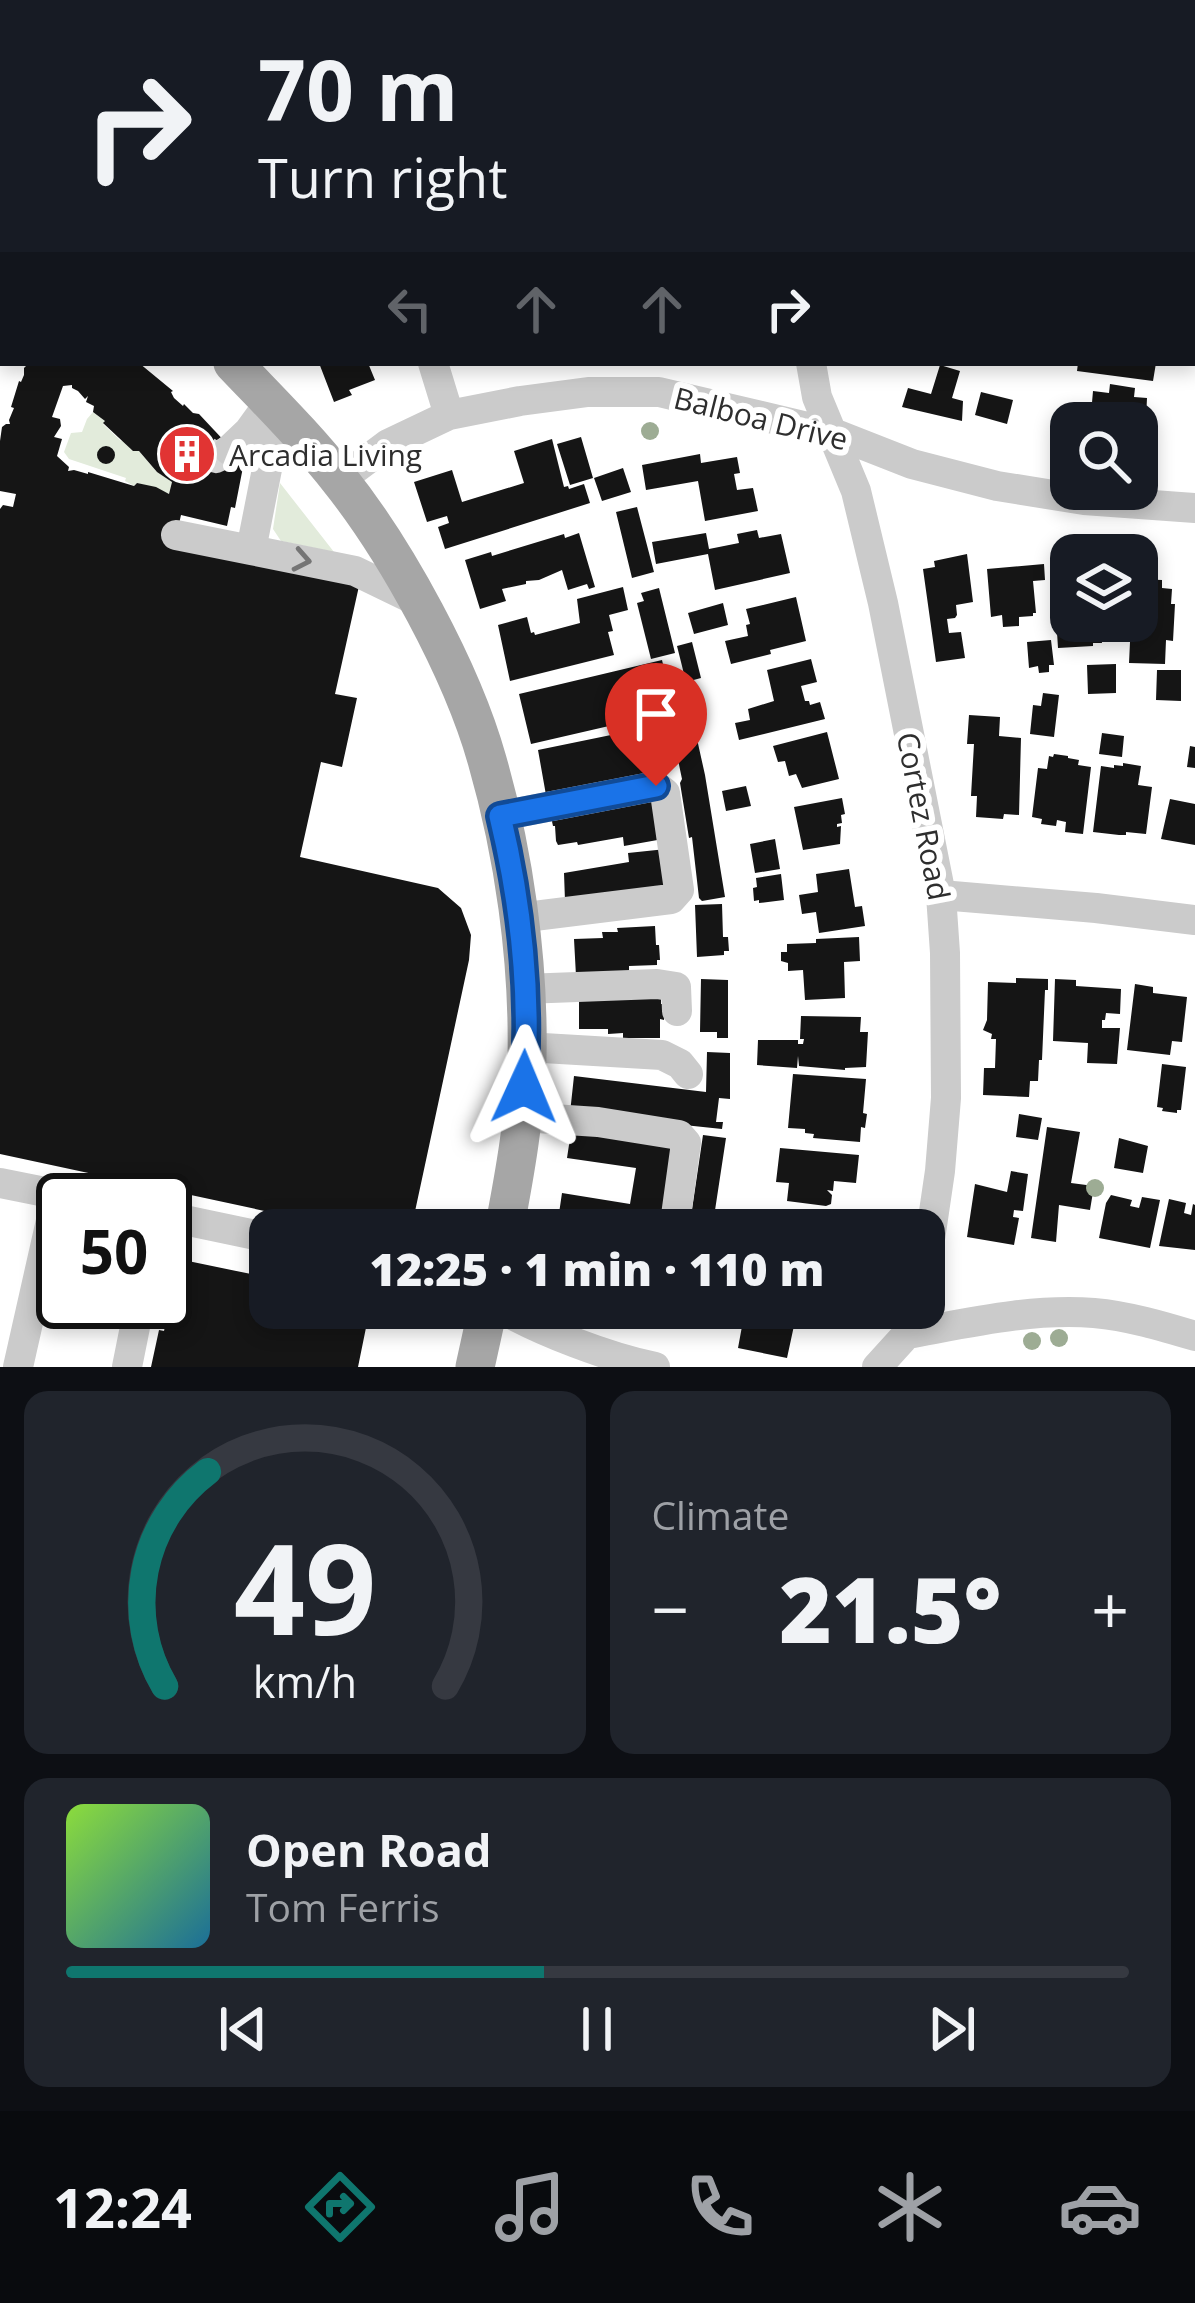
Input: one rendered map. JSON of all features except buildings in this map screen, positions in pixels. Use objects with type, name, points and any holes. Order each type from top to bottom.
[{"type":"main road","points":[[236,366],[340,480],[376,533],[418,602],[479,738],[500,816],[518,917],[524,988],[522,1117],[507,1209]]},
{"type":"main road","points":[[475,1367],[483,1329]]},
{"type":"street","points":[[434,366],[449,415]]},
{"type":"street","name":"Cortez Road","points":[[812,366],[817,397],[856,491],[941,895],[946,1098],[934,1209]]},
{"type":"street","name":"Balboa Drive","points":[[340,480],[388,444],[449,415],[588,392],[659,392],[833,433],[912,464],[998,485],[1084,500],[1195,508]]},
{"type":"street","points":[[229,450],[270,402]]},
{"type":"street","points":[[251,550],[267,469],[270,402]]},
{"type":"street","points":[[176,535],[355,571],[418,602]]},
{"type":"street","points":[[500,816],[656,786],[665,794],[679,890],[671,899],[518,917]]},
{"type":"street","points":[[941,895],[1195,920]]},
{"type":"street","points":[[524,988],[657,984],[676,987],[677,1011]]},
{"type":"street","points":[[526,1047],[662,1055],[688,1074]]},
{"type":"street","points":[[522,1117],[598,1122],[679,1135],[686,1143],[677,1209]]},
{"type":"street","points":[[0,1183],[36,1190]]},
{"type":"street","points":[[192,1222],[249,1234]]},
{"type":"street","points":[[18,1367],[36,1309]]},
{"type":"street","points":[[945,1319],[1093,1313],[1195,1336]]},
{"type":"street","points":[[127,1367],[135,1329]]},
{"type":"street","points":[[545,1329],[655,1367]]},
{"type":"street","points":[[877,1367],[906,1329]]},
{"type":"green space","points":[[93,412],[172,482],[169,494],[134,486],[126,478],[69,459],[64,452],[71,433],[82,432]]},
{"type":"green space","points":[[280,483],[334,552],[281,541],[273,529]]},
{"type":"tunnel","points":[[206,451],[216,458],[229,450]]},
{"type":"place","name":"Arcadia Living","points":[[187,454]]},
{"type":"route","points":[[524,1087],[525,994],[518,917],[500,816],[656,786]]}]
